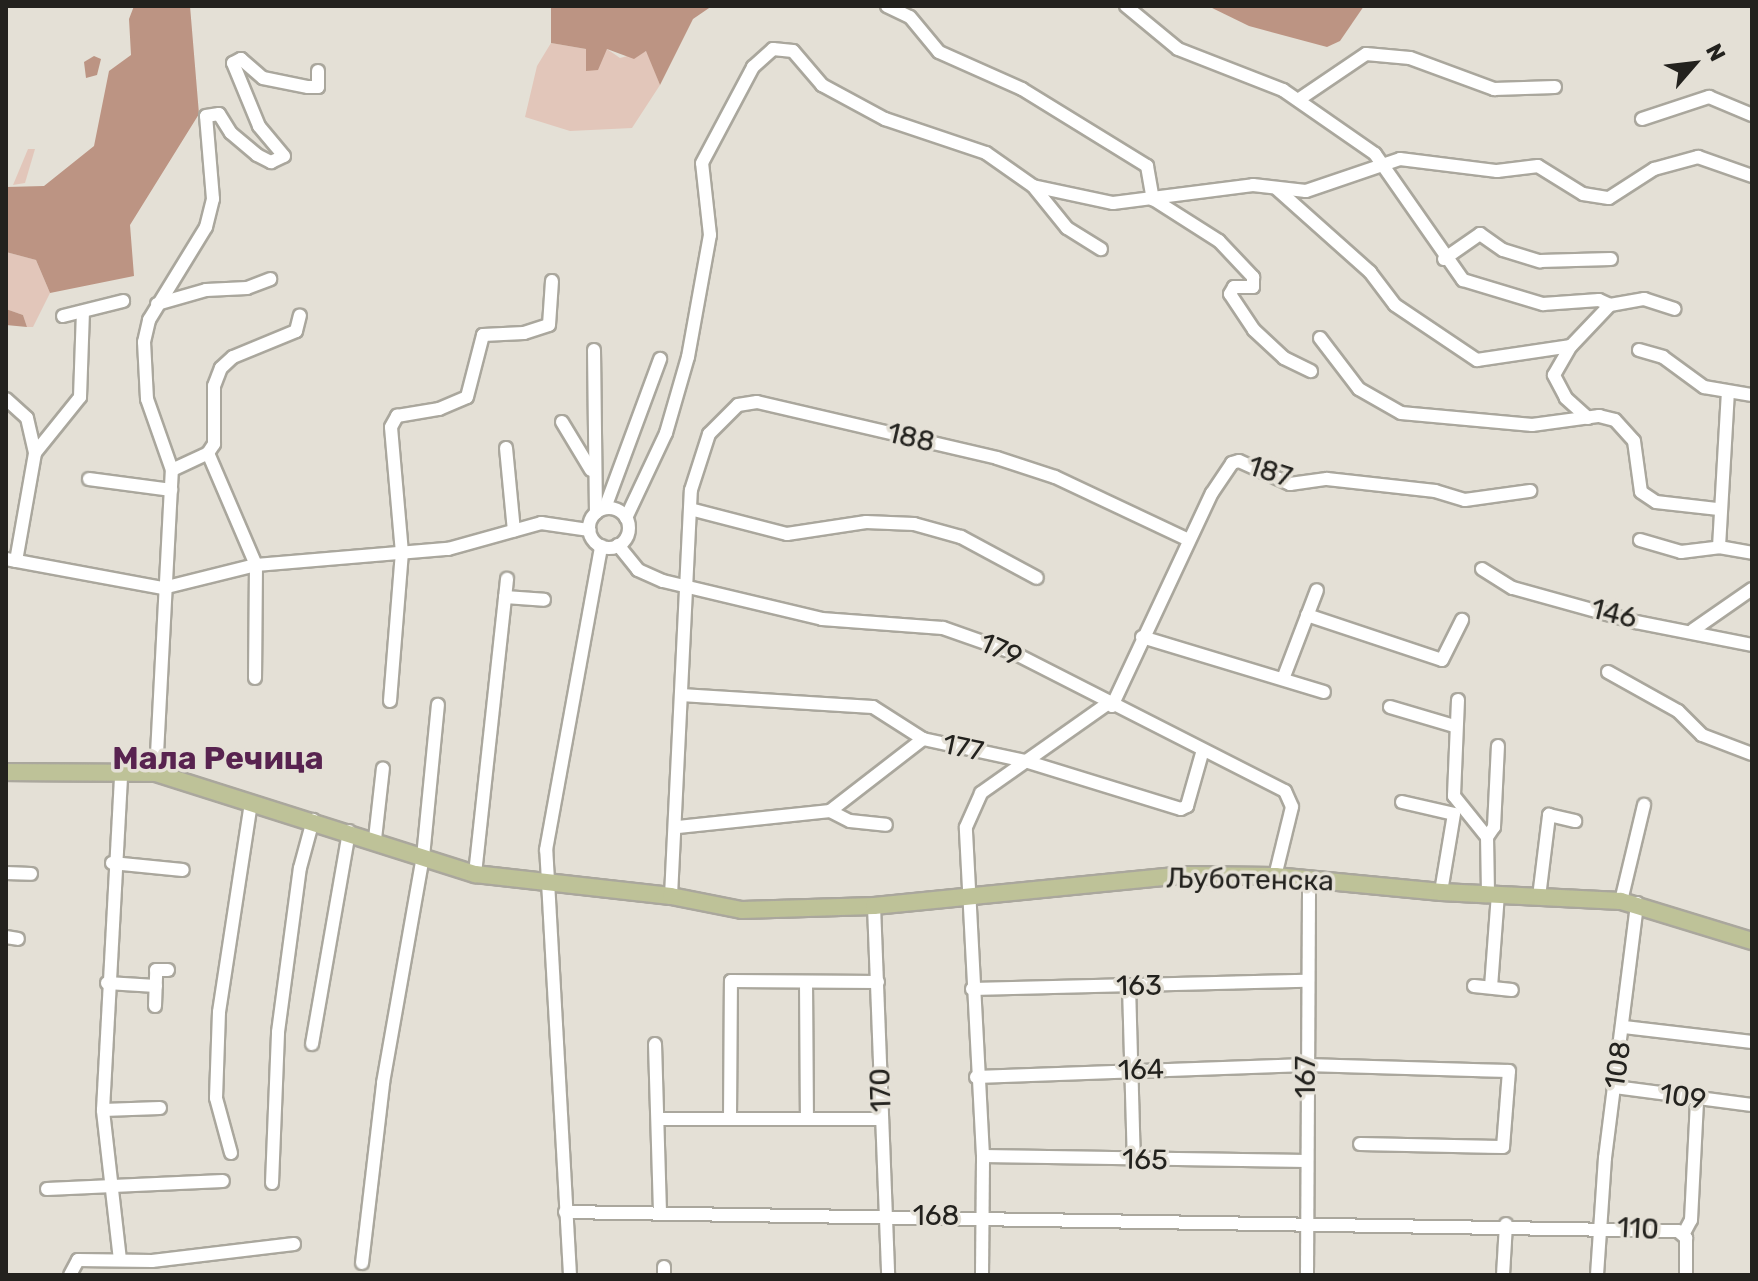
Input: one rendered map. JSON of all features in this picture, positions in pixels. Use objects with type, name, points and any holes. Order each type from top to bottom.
[{"type":"main road","name":"Љуботенска","points":[[6,772],[156,773],[375,839],[475,874],[548,885],[671,896],[742,910],[874,906],[1185,875],[1275,876],[1441,892],[1629,902],[1752,941]]},
{"type":"street","points":[[887,6],[910,17],[939,52],[1022,89],[1147,166],[1153,199],[1219,241],[1253,277],[1253,287],[1230,289],[1235,304],[1284,358],[1311,371]]},
{"type":"street","points":[[1126,6],[1194,57],[1264,81],[1298,100],[1384,163],[1444,259],[1475,286],[1543,304],[1599,300],[1610,305],[1644,299],[1674,309]]},
{"type":"street","points":[[601,546],[618,545],[628,533],[626,518],[666,433],[688,357],[710,235],[702,163],[726,111],[767,51],[793,51],[832,91],[901,126],[994,157],[1033,186],[1067,228],[1101,249]]},
{"type":"street","points":[[1298,100],[1366,54],[1410,58],[1494,89],[1555,87]]},
{"type":"street","points":[[156,773],[163,588],[172,470],[157,434],[145,377],[144,342],[157,304],[197,246],[213,199],[206,116],[219,114],[231,133],[257,155],[271,162],[284,156],[259,126],[233,63],[241,59],[263,78],[308,87],[318,87],[318,71]]},
{"type":"street","points":[[1642,119],[1709,97],[1752,115]]},
{"type":"street","points":[[1033,186],[1113,203],[1220,188],[1315,189],[1384,163],[1421,158],[1463,169],[1538,166],[1583,194],[1609,198],[1654,169],[1698,157],[1752,176]]},
{"type":"street","points":[[1275,187],[1370,272],[1395,305],[1477,360],[1571,346]]},
{"type":"street","points":[[1444,259],[1480,234],[1503,250],[1540,261],[1611,259]]},
{"type":"street","points":[[157,304],[206,290],[247,288],[270,279]]},
{"type":"street","points":[[390,701],[402,553],[391,427],[397,416],[439,409],[467,397],[483,335],[524,333],[549,325],[552,281]]},
{"type":"street","points":[[63,316],[123,301]]},
{"type":"street","points":[[1588,418],[1566,398],[1554,375],[1571,346],[1610,305]]},
{"type":"street","points":[[35,453],[80,397],[83,313]]},
{"type":"street","points":[[255,678],[256,565],[208,453],[217,425],[214,386],[221,368],[233,357],[296,331],[300,315]]},
{"type":"street","points":[[1320,338],[1359,389],[1401,413],[1532,425],[1588,418],[1615,420],[1626,428],[1634,441],[1641,492],[1669,505],[1717,509]]},
{"type":"street","points":[[594,350],[592,471],[600,511]]},
{"type":"street","points":[[1639,350],[1663,357],[1704,387],[1752,395]]},
{"type":"street","points":[[589,530],[600,511],[660,359]]},
{"type":"street","points":[[1719,547],[1717,509],[1728,393]]},
{"type":"street","points":[[6,399],[27,418],[35,453],[11,560],[163,588],[256,565],[448,549],[552,523],[589,530],[601,546],[546,850],[570,1275]]},
{"type":"street","name":"188","points":[[671,896],[678,827],[690,509],[697,463],[709,434],[738,405],[757,402],[997,458],[1055,477],[1189,540]]},
{"type":"street","points":[[562,422],[592,471]]},
{"type":"street","points":[[506,448],[514,531]]},
{"type":"street","points":[[172,470],[208,453]]},
{"type":"street","name":"187","points":[[1110,705],[1212,493],[1235,462],[1290,484],[1327,479],[1428,490],[1465,500],[1530,491]]},
{"type":"street","points":[[89,479],[171,490]]},
{"type":"street","points":[[690,509],[787,534],[866,522],[914,524],[961,537],[1037,578]]},
{"type":"street","points":[[600,511],[626,518]]},
{"type":"street","points":[[1640,540],[1681,552],[1719,547],[1752,553]]},
{"type":"street","name":"179","points":[[618,545],[638,570],[688,585],[822,619],[943,628],[1014,653],[1290,797],[1275,876]]},
{"type":"street","name":"146","points":[[1482,569],[1513,588],[1636,622],[1693,630],[1752,645]]},
{"type":"street","points":[[475,874],[507,579]]},
{"type":"street","points":[[1693,630],[1752,589]]},
{"type":"street","points":[[1283,679],[1317,590]]},
{"type":"street","points":[[505,597],[544,600]]},
{"type":"street","points":[[1307,615],[1442,660],[1462,620]]},
{"type":"street","points":[[1142,637],[1324,692]]},
{"type":"street","name":"146","points":[[1608,672],[1678,711],[1702,735],[1752,754]]},
{"type":"street","name":"177","points":[[681,695],[858,703],[873,707],[923,739],[1025,761],[1181,809],[1187,806],[1203,750]]},
{"type":"street","points":[[1458,700],[1454,726],[1456,804],[1487,837],[1493,893],[1491,987]]},
{"type":"street","points":[[362,1263],[385,1068],[423,857],[438,705]]},
{"type":"street","points":[[982,1275],[983,1156],[966,897],[966,827],[973,805],[1025,761],[1110,705]]},
{"type":"street","points":[[1390,707],[1454,726]]},
{"type":"street","points":[[678,827],[830,811],[923,739]]},
{"type":"street","points":[[1487,837],[1494,827],[1498,746]]},
{"type":"street","points":[[375,839],[383,768]]},
{"type":"street","points":[[120,1260],[103,1110],[112,863],[121,773]]},
{"type":"street","points":[[231,1153],[216,1098],[219,1012],[251,802]]},
{"type":"street","points":[[1402,802],[1454,814],[1441,892]]},
{"type":"street","name":"108","points":[[1597,1275],[1598,1228],[1624,1027],[1629,902],[1644,805]]},
{"type":"street","points":[[830,811],[850,821],[886,825]]},
{"type":"street","points":[[1539,897],[1549,815],[1575,821]]},
{"type":"street","points":[[272,1183],[278,1032],[300,868],[313,820]]},
{"type":"street","points":[[312,1044],[349,831]]},
{"type":"street","points":[[112,863],[183,870]]},
{"type":"street","points":[[6,873],[31,874]]},
{"type":"street","name":"167","points":[[1307,1275],[1306,981],[1309,880]]},
{"type":"street","name":"170","points":[[874,906],[888,1275]]},
{"type":"street","points":[[155,1006],[156,970],[168,970]]},
{"type":"street","points":[[730,1118],[728,985],[736,979],[878,982]]},
{"type":"street","name":"163","points":[[972,989],[1306,981]]},
{"type":"street","points":[[806,982],[807,1119]]},
{"type":"street","points":[[107,983],[156,986]]},
{"type":"street","points":[[1129,986],[1134,1160]]},
{"type":"street","points":[[1474,986],[1512,990]]},
{"type":"street","points":[[1624,1027],[1752,1042]]},
{"type":"street","points":[[655,1044],[660,1212]]},
{"type":"street","name":"164","points":[[976,1077],[1306,1065],[1509,1071],[1503,1147],[1360,1144]]},
{"type":"street","name":"109","points":[[1615,1087],[1752,1105]]},
{"type":"street","points":[[1684,1233],[1691,1220],[1697,1100]]},
{"type":"street","points":[[103,1110],[160,1108]]},
{"type":"street","points":[[658,1119],[882,1119]]},
{"type":"street","name":"165","points":[[983,1156],[1307,1161]]},
{"type":"street","points":[[47,1189],[223,1181]]},
{"type":"street","name":"168","points":[[565,1212],[1307,1223]]},
{"type":"street","points":[[1307,1223],[1506,1224],[1598,1228]]},
{"type":"street","points":[[1503,1275],[1506,1224]]},
{"type":"street","name":"110","points":[[1598,1228],[1684,1233],[1686,1275]]},
{"type":"street","points":[[70,1275],[78,1260],[120,1260],[294,1244]]},
{"type":"shaded area","points":[[134,6],[190,6],[199,114],[130,225],[134,276],[50,293],[36,260],[6,252],[6,187],[44,186],[94,146],[109,71],[131,55],[129,19]]},
{"type":"shaded area","points":[[551,6],[712,6],[693,19],[660,85],[646,51],[634,59],[607,49],[598,70],[586,71],[586,49],[551,43]]},
{"type":"shaded area","points":[[1208,6],[1364,6],[1340,41],[1327,47],[1249,26]]},
{"type":"shaded area","points":[[551,43],[586,49],[587,71],[607,49],[620,58],[647,51],[660,85],[632,128],[570,131],[525,117],[537,66]]},
{"type":"shaded area","points":[[94,56],[101,59],[97,75],[86,78],[84,62]]},
{"type":"shaded area","points":[[28,149],[35,149],[25,183],[13,185]]},
{"type":"shaded area","points":[[6,252],[36,260],[50,293],[33,327],[27,327],[23,315],[6,309]]},
{"type":"shaded area","points":[[6,309],[23,315],[27,327],[6,325]]},
{"type":"district","name":"Мала Речица","points":[[218,758]]}]
